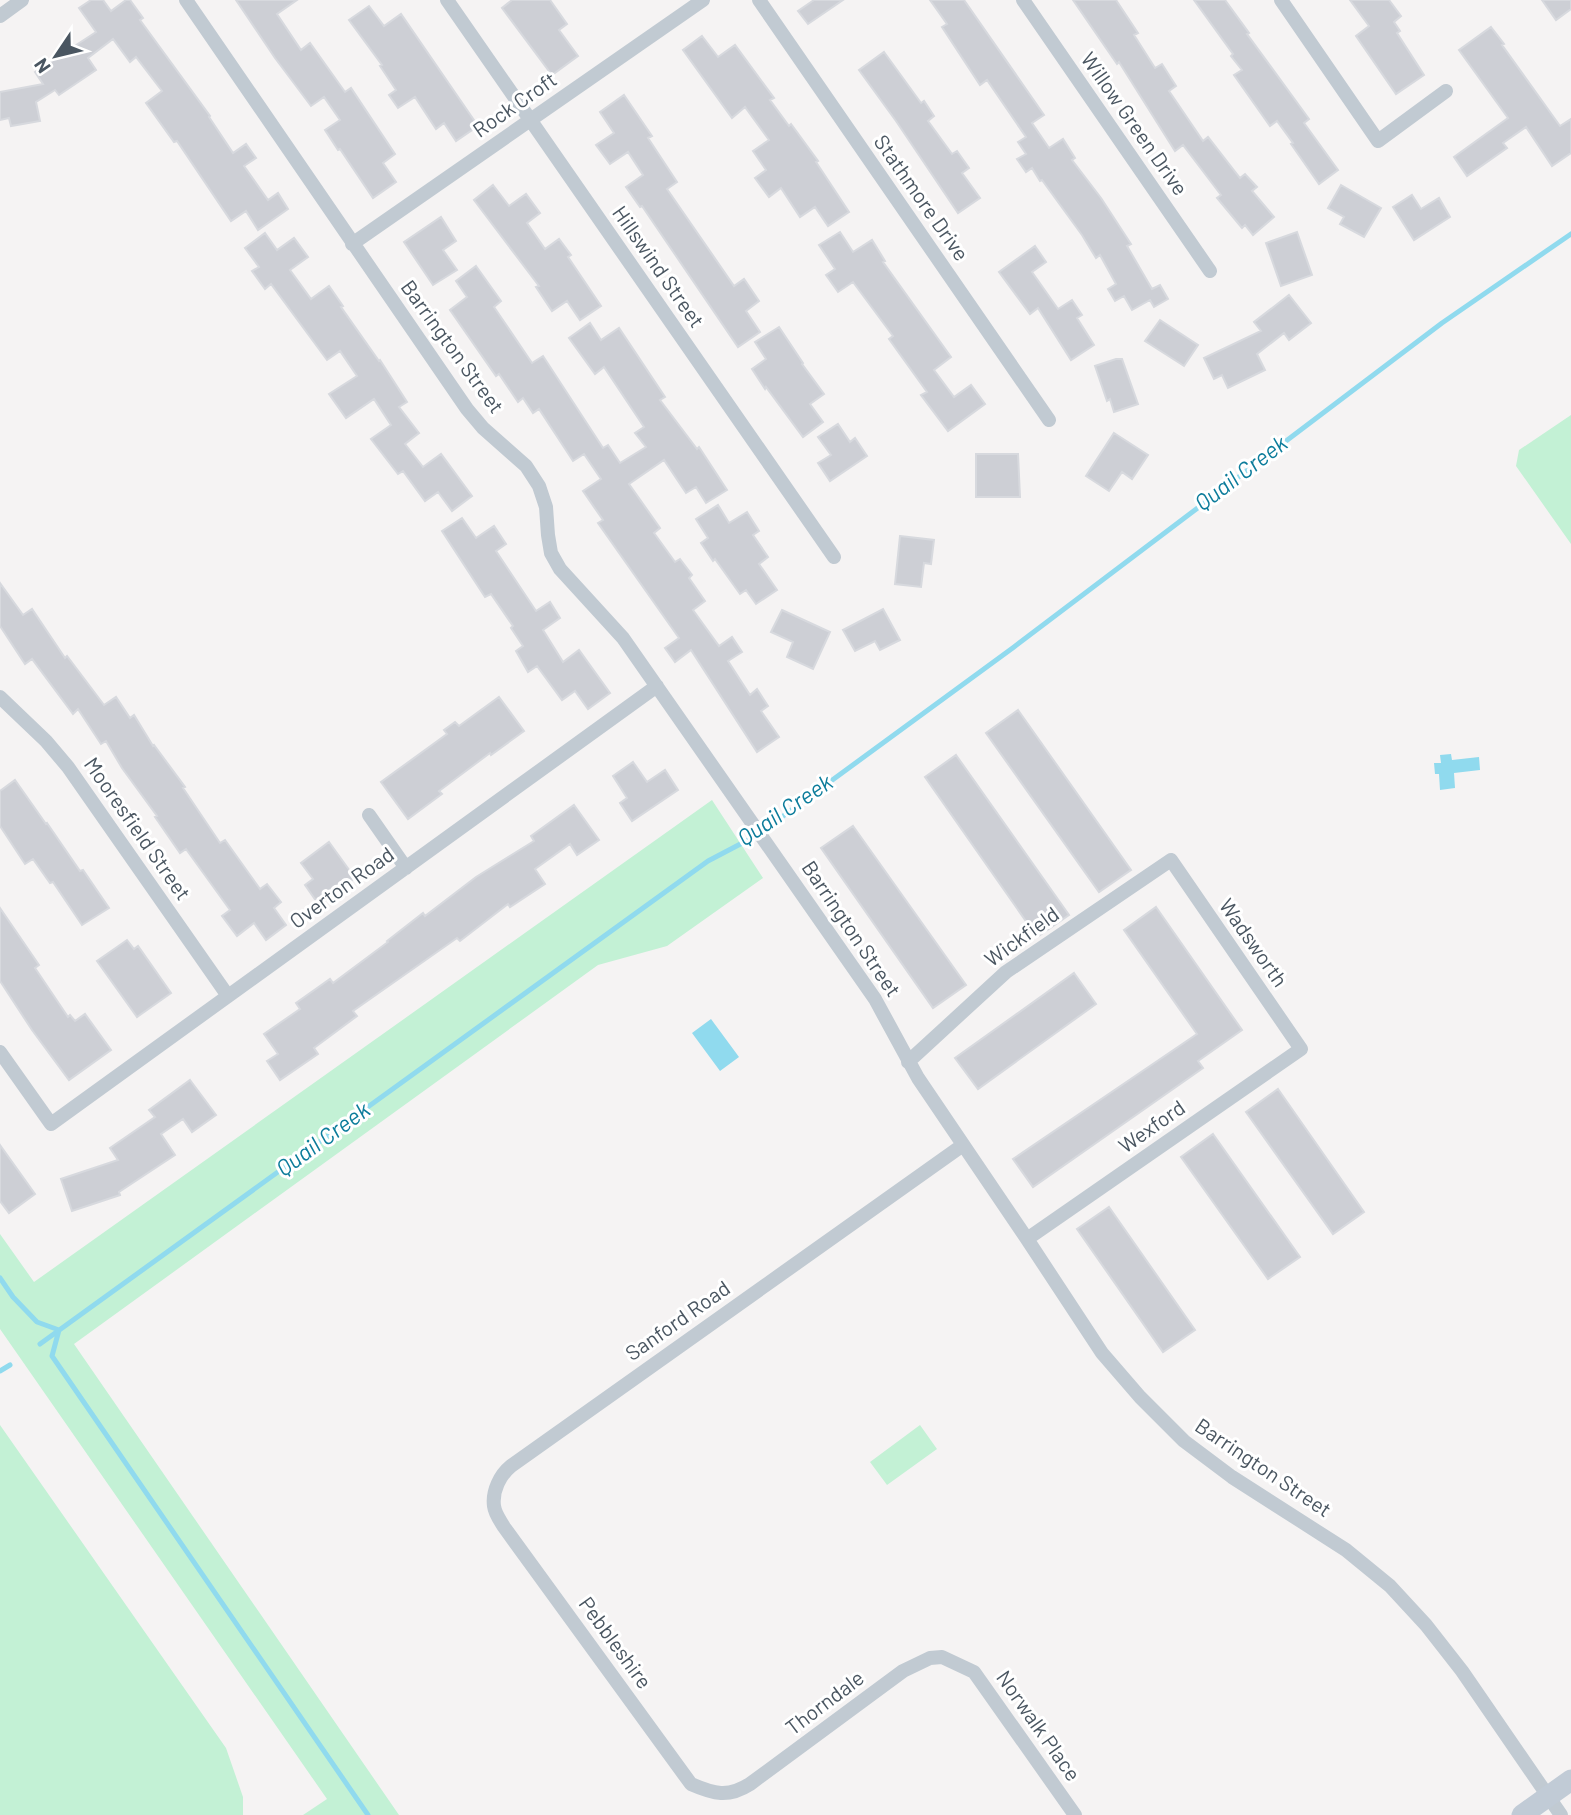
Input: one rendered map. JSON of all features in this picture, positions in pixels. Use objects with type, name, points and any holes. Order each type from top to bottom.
[{"type":"street","points":[[0,16],[22,0]]},
{"type":"street","name":"Barrington Street","points":[[186,0],[467,409],[483,428],[526,466],[539,486],[546,507],[551,553],[560,569],[623,638],[875,999],[908,1062],[1102,1353],[1184,1441],[1231,1477],[1346,1550],[1390,1586],[1426,1625],[1462,1671],[1561,1815]]},
{"type":"street","name":"Hillswind Street","points":[[447,0],[834,558]]},
{"type":"street","name":"Rock Croft","points":[[352,244],[703,0]]},
{"type":"street","name":"Stathmore Drive","points":[[759,0],[1049,420]]},
{"type":"street","name":"Willow Green Drive","points":[[1023,0],[1210,271]]},
{"type":"street","points":[[1281,0],[1378,141],[1447,91]]},
{"type":"street","name":"Overton Road","points":[[0,1052],[51,1124],[657,687]]},
{"type":"street","name":"Mooresfield Street","points":[[0,697],[47,741],[68,767],[228,996]]},
{"type":"street","points":[[369,814],[407,868]]},
{"type":"street","name":"Wickfield","points":[[908,1062],[1006,972],[1171,860]]},
{"type":"street","name":"Wadsworth","points":[[1171,860],[1301,1049]]},
{"type":"street","name":"Wexford","points":[[1027,1239],[1301,1049]]},
{"type":"street","name":"Sanford Road","points":[[493,1505],[499,1481],[511,1466],[963,1145]]},
{"type":"street","name":"Pebbleshire","points":[[493,1505],[504,1527],[691,1784],[714,1792]]},
{"type":"street","name":"Thorndale","points":[[714,1792],[737,1792],[750,1784],[903,1671],[930,1658],[942,1657],[962,1666]]},
{"type":"street","name":"Norwalk Place","points":[[962,1666],[974,1672],[1075,1815]]},
{"type":"street","points":[[1522,1815],[1571,1780]]},
{"type":"green space","points":[[1571,415],[1571,544],[1516,466],[1519,450]]},
{"type":"green space","points":[[712,800],[763,878],[667,946],[598,965],[74,1344],[399,1815],[303,1815],[327,1799],[0,1329],[0,1234],[34,1282]]},
{"type":"green space","points":[[0,1425],[226,1748],[243,1797],[243,1815],[0,1815]]},
{"type":"green space","points":[[920,1425],[937,1449],[887,1485],[870,1462]]},
{"type":"water","points":[[1451,754],[1452,760],[1479,757],[1480,770],[1454,773],[1455,788],[1440,790],[1439,774],[1435,774],[1434,763],[1441,763],[1440,755]]},
{"type":"water","points":[[711,1019],[739,1057],[720,1071],[692,1033]]},
{"type":"building","points":[[91,0],[103,0],[111,11],[130,0],[143,18],[140,20],[210,116],[233,153],[246,144],[256,158],[244,166],[268,200],[278,193],[288,209],[258,230],[246,211],[231,221],[177,141],[174,142],[146,103],[162,91],[136,57],[130,62],[113,39],[88,58],[96,70],[59,95],[55,90],[36,102],[40,121],[11,126],[9,118],[0,120],[0,92],[43,84],[35,72],[96,32],[79,8]]},
{"type":"building","points":[[236,0],[297,0],[277,14],[301,50],[310,43],[345,92],[351,88],[395,154],[383,163],[396,182],[373,198],[325,130],[340,120],[324,97],[311,106]]},
{"type":"building","points":[[512,0],[550,0],[567,24],[559,30],[578,56],[552,75],[502,8]]},
{"type":"building","points":[[814,0],[843,0],[808,24],[798,11]]},
{"type":"building","points":[[930,0],[964,0],[1044,115],[1032,123],[1049,148],[1063,139],[1075,158],[1072,160],[1131,244],[1127,246],[1152,289],[1160,285],[1168,299],[1154,307],[1150,300],[1132,310],[1124,296],[1115,301],[1108,289],[1116,284],[1100,255],[1096,258],[1032,168],[1026,172],[1017,159],[1026,154],[1018,142],[1026,137],[987,80],[980,85],[942,27],[947,24]]},
{"type":"building","points":[[1073,0],[1116,0],[1138,33],[1134,35],[1155,68],[1162,64],[1176,86],[1169,91],[1203,141],[1208,137],[1240,178],[1245,174],[1257,187],[1252,191],[1274,217],[1253,235],[1245,225],[1242,228],[1217,198],[1221,195],[1183,145],[1175,151],[1119,62],[1117,64]]},
{"type":"building","points":[[1194,0],[1225,0],[1309,119],[1304,123],[1338,170],[1319,184],[1277,121],[1270,126],[1234,75],[1242,70]]},
{"type":"building","points":[[1350,0],[1389,0],[1401,16],[1394,22],[1400,31],[1397,33],[1424,75],[1396,94],[1356,36],[1369,26]]},
{"type":"building","points":[[1542,0],[1571,0],[1571,9],[1556,20]]},
{"type":"building","points":[[369,6],[384,26],[401,14],[478,126],[456,141],[444,123],[436,129],[415,97],[398,108],[389,95],[396,90],[380,66],[382,65],[349,20]]},
{"type":"building","points":[[1491,27],[1560,126],[1571,119],[1571,153],[1552,166],[1526,127],[1503,143],[1507,148],[1467,176],[1454,157],[1508,118],[1459,50]]},
{"type":"building","points":[[702,36],[718,57],[735,45],[774,98],[770,100],[818,161],[816,162],[849,212],[828,226],[815,207],[800,217],[781,188],[769,197],[755,178],[766,170],[753,151],[769,140],[745,107],[732,118],[683,50]]},
{"type":"building","points":[[884,52],[921,103],[924,101],[934,116],[928,121],[952,154],[957,151],[969,168],[962,173],[980,198],[958,213],[859,70]]},
{"type":"building","points":[[624,95],[652,136],[648,138],[677,182],[667,189],[734,286],[744,279],[759,301],[746,311],[760,332],[738,347],[642,206],[640,207],[626,187],[643,175],[628,152],[610,164],[596,145],[614,133],[600,112]]},
{"type":"building","points":[[493,185],[509,206],[526,194],[540,213],[527,223],[545,249],[559,239],[601,306],[580,320],[567,301],[552,311],[536,287],[539,286],[474,200]]},
{"type":"building","points":[[1341,185],[1381,208],[1364,237],[1340,224],[1344,217],[1328,208]]},
{"type":"building","points":[[1412,195],[1421,209],[1439,198],[1450,217],[1414,240],[1393,207]]},
{"type":"building","points":[[441,217],[456,241],[443,250],[457,270],[433,285],[404,242]]},
{"type":"building","points":[[840,232],[853,252],[872,240],[885,261],[883,262],[951,357],[934,370],[954,397],[971,385],[985,404],[948,431],[921,395],[927,392],[889,339],[893,336],[853,282],[838,292],[826,275],[835,269],[819,245]]},
{"type":"building","points":[[1297,232],[1312,275],[1281,286],[1266,243]]},
{"type":"building","points":[[265,233],[277,250],[294,238],[308,257],[290,270],[311,299],[329,286],[380,360],[407,402],[399,407],[419,433],[405,444],[423,467],[441,454],[472,496],[452,511],[438,492],[425,501],[403,471],[398,474],[371,439],[391,425],[374,399],[346,418],[329,394],[357,376],[340,351],[327,360],[271,284],[265,289],[252,271],[259,267],[245,248]]},
{"type":"building","points":[[1035,246],[1046,262],[1032,272],[1058,309],[1072,300],[1082,315],[1077,318],[1094,345],[1071,360],[1038,308],[1030,314],[999,272]]},
{"type":"building","points":[[476,266],[501,301],[494,307],[532,363],[543,356],[603,448],[608,445],[620,463],[646,447],[635,433],[644,427],[604,367],[595,374],[569,338],[590,323],[601,340],[619,328],[665,397],[660,400],[697,449],[699,447],[727,490],[706,503],[696,487],[686,493],[664,460],[629,484],[660,528],[654,533],[675,562],[680,559],[692,575],[689,578],[705,601],[693,610],[719,646],[732,637],[742,652],[728,661],[750,695],[757,689],[768,706],[761,711],[779,737],[757,752],[691,650],[675,662],[665,648],[679,638],[598,523],[603,520],[583,491],[601,479],[584,454],[573,461],[539,409],[533,413],[523,398],[518,402],[499,374],[496,376],[450,310],[467,297],[456,281]]},
{"type":"building","points":[[1289,295],[1311,323],[1289,340],[1284,333],[1257,354],[1265,370],[1228,388],[1222,375],[1214,379],[1204,358],[1261,331],[1254,322]]},
{"type":"building","points":[[1160,320],[1198,345],[1184,366],[1145,341]]},
{"type":"building","points":[[779,327],[824,394],[810,404],[823,422],[803,437],[752,369],[766,359],[755,342]]},
{"type":"building","points":[[1122,359],[1138,404],[1114,412],[1110,399],[1107,401],[1095,366]]},
{"type":"building","points":[[838,424],[850,442],[855,438],[867,456],[830,481],[818,463],[831,455],[818,437]]},
{"type":"building","points":[[1114,433],[1148,455],[1132,479],[1122,472],[1109,491],[1086,476]]},
{"type":"building","points":[[976,454],[1018,454],[1020,497],[976,497]]},
{"type":"building","points":[[718,505],[729,523],[747,512],[759,531],[753,535],[768,557],[759,564],[777,590],[756,604],[746,590],[740,594],[701,543],[708,538],[696,519]]},
{"type":"building","points":[[462,518],[476,538],[494,526],[506,544],[496,551],[536,611],[550,602],[560,618],[543,630],[563,662],[579,650],[610,693],[588,709],[575,691],[562,700],[537,666],[528,672],[516,651],[523,646],[511,628],[513,626],[491,594],[485,597],[442,531]]},
{"type":"building","points":[[900,536],[934,540],[931,564],[924,563],[921,587],[895,584]]},
{"type":"building","points":[[0,583],[23,615],[32,609],[65,658],[67,656],[104,705],[116,697],[130,718],[134,715],[153,746],[185,787],[183,788],[220,843],[225,840],[260,889],[267,884],[281,902],[274,908],[286,925],[266,940],[254,923],[237,936],[222,916],[230,910],[186,849],[180,853],[106,741],[101,744],[78,709],[73,714],[32,659],[25,664],[0,626]]},
{"type":"building","points":[[883,609],[900,640],[880,650],[875,641],[855,651],[843,630]]},
{"type":"building","points":[[782,610],[830,632],[813,669],[787,657],[793,642],[771,632]]},
{"type":"building","points":[[499,697],[524,731],[439,791],[442,794],[408,819],[381,782],[447,734],[444,730],[455,722],[459,726]]},
{"type":"building","points":[[1018,710],[1131,870],[1099,892],[986,733]]},
{"type":"building","points":[[956,755],[1069,915],[1037,937],[925,777]]},
{"type":"building","points":[[633,762],[647,782],[665,770],[678,790],[632,821],[620,803],[627,798],[613,776]]},
{"type":"building","points":[[15,780],[109,908],[82,925],[53,882],[50,883],[33,859],[25,864],[0,826],[0,791]]},
{"type":"building","points":[[574,805],[599,840],[577,855],[570,844],[535,869],[545,884],[510,907],[508,904],[460,941],[457,938],[353,1011],[357,1016],[314,1048],[318,1054],[280,1080],[267,1061],[278,1054],[264,1034],[300,1009],[296,1003],[330,979],[333,983],[423,913],[425,916],[476,877],[534,841],[531,836]]},
{"type":"building","points":[[853,826],[966,985],[933,1008],[821,848]]},
{"type":"building","points":[[329,842],[355,878],[319,905],[305,885],[313,879],[301,863]]},
{"type":"building","points":[[1156,907],[1242,1030],[1198,1061],[1203,1068],[1033,1187],[1013,1159],[1197,1034],[1124,930]]},
{"type":"building","points":[[0,908],[39,965],[35,968],[68,1017],[70,1015],[75,1021],[85,1014],[111,1050],[69,1080],[0,981]]},
{"type":"building","points":[[127,940],[134,949],[138,946],[171,993],[137,1017],[97,961]]},
{"type":"building","points":[[1074,973],[1096,1004],[978,1089],[955,1058]]},
{"type":"building","points":[[190,1080],[216,1115],[192,1132],[183,1119],[161,1134],[175,1155],[119,1192],[120,1195],[72,1211],[61,1179],[118,1160],[110,1148],[155,1117],[149,1110]]},
{"type":"building","points":[[1278,1089],[1364,1212],[1333,1234],[1246,1112]]},
{"type":"building","points":[[1213,1134],[1300,1257],[1268,1279],[1181,1157]]},
{"type":"building","points":[[0,1145],[35,1194],[9,1213],[0,1201]]},
{"type":"building","points":[[1109,1207],[1195,1330],[1163,1352],[1077,1229]]},
{"type":"waterway","name":"Quail Creek","points":[[40,1344],[708,861],[775,822],[1014,647],[1442,323],[1571,234]]},
{"type":"waterway","name":"Quail Creek","points":[[0,1278],[13,1297],[37,1322],[59,1330]]},
{"type":"waterway","points":[[59,1330],[52,1356],[368,1815]]},
{"type":"waterway","points":[[0,1371],[10,1365]]}]
